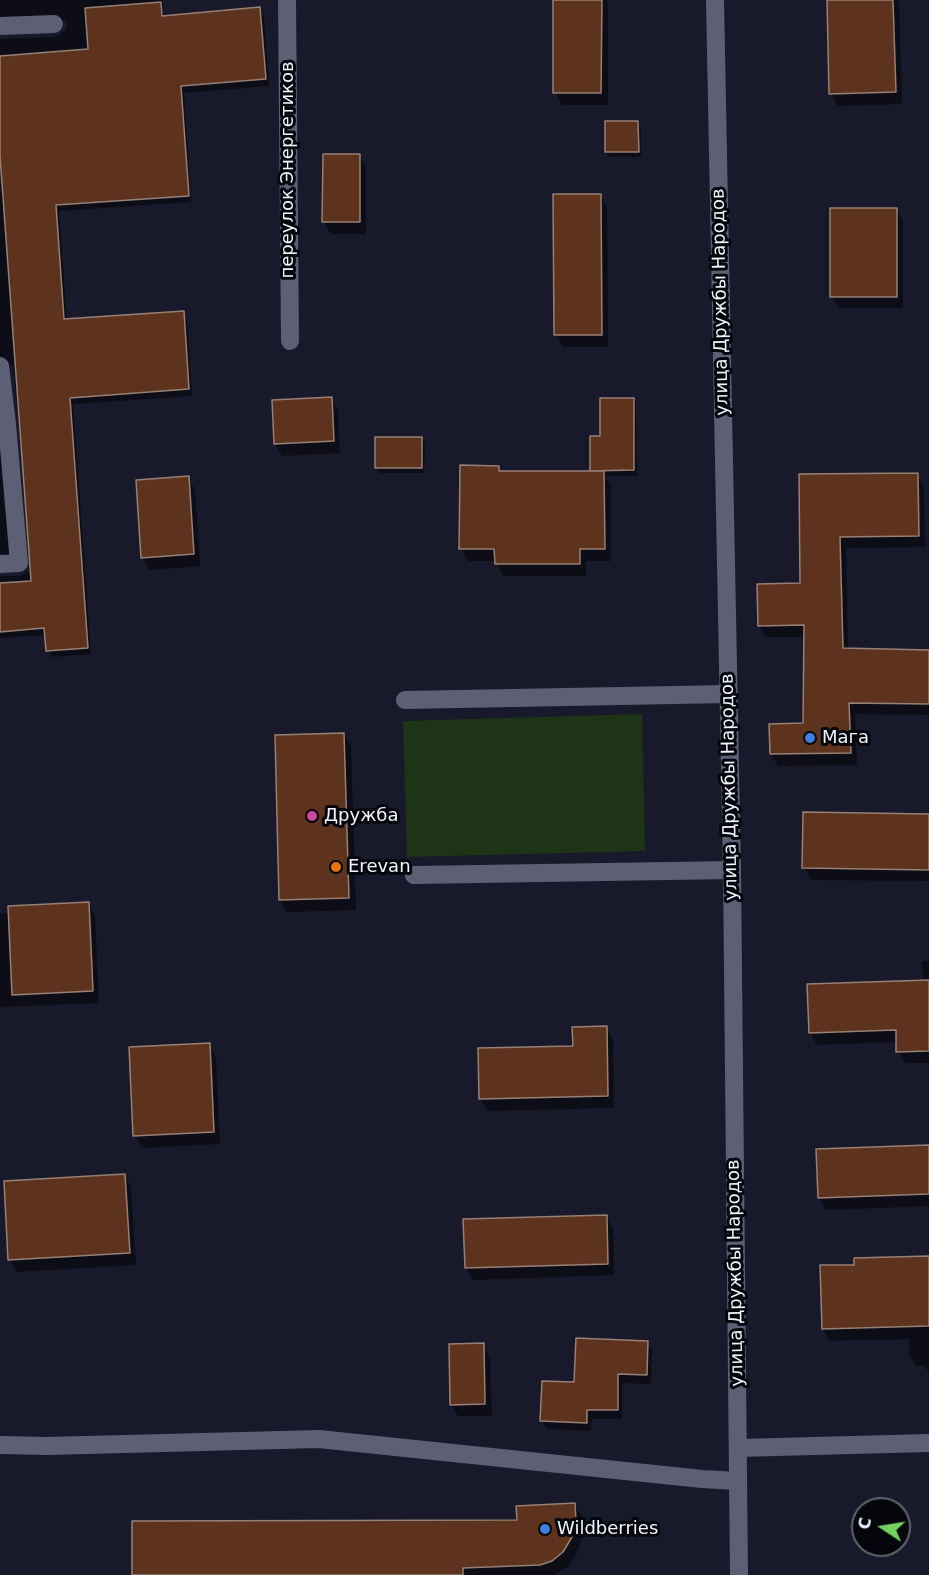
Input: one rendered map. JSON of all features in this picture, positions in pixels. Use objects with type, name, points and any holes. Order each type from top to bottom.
[{"type":"street","name":"переулок Энергетиков","points":[[287,0],[290,341]]},
{"type":"street","name":"улица Дружбы Народов","points":[[715,0],[732,870],[739,1575]]},
{"type":"street","points":[[0,26],[54,24]]},
{"type":"street","points":[[0,366],[19,563],[0,564]]},
{"type":"street","points":[[405,700],[728,694]]},
{"type":"street","points":[[414,875],[732,870]]},
{"type":"street","points":[[0,1445],[47,1446],[319,1439],[738,1481]]},
{"type":"street","points":[[738,1448],[929,1443]]},
{"type":"green space","points":[[642,714],[645,851],[407,857],[403,721]]},
{"type":"building","points":[[553,0],[602,0],[601,93],[553,93]]},
{"type":"building","points":[[827,0],[893,0],[896,92],[829,94]]},
{"type":"building","points":[[161,2],[162,16],[260,7],[266,79],[181,86],[189,196],[56,205],[64,319],[184,311],[189,389],[70,398],[88,648],[46,651],[44,628],[0,632],[0,583],[31,581],[0,156],[0,56],[88,49],[85,8]]},
{"type":"building","points":[[605,121],[638,121],[639,152],[605,152]]},
{"type":"building","points":[[323,154],[360,154],[360,222],[322,222]]},
{"type":"building","points":[[553,194],[601,194],[602,335],[554,335]]},
{"type":"building","points":[[830,208],[897,208],[897,297],[830,297]]},
{"type":"building","points":[[332,397],[334,441],[274,444],[272,400]]},
{"type":"building","points":[[600,398],[634,398],[634,470],[590,471],[590,436],[600,436]]},
{"type":"building","points":[[375,437],[422,437],[422,468],[375,468]]},
{"type":"building","points":[[460,465],[499,466],[499,471],[604,471],[605,549],[580,549],[580,564],[495,564],[494,549],[459,549]]},
{"type":"building","points":[[918,473],[919,536],[840,537],[843,648],[929,650],[929,704],[849,703],[851,753],[770,754],[769,724],[803,723],[804,625],[758,626],[757,584],[800,583],[799,474]]},
{"type":"building","points":[[189,476],[194,554],[141,558],[136,480]]},
{"type":"building","name":"Дружба","points":[[344,733],[349,898],[279,900],[275,735]]},
{"type":"building","points":[[803,812],[929,814],[929,870],[802,868]]},
{"type":"building","points":[[89,902],[93,991],[12,995],[8,906]]},
{"type":"building","points":[[929,980],[929,1051],[896,1052],[896,1030],[809,1033],[807,984]]},
{"type":"building","points":[[607,1026],[608,1096],[479,1099],[478,1048],[573,1046],[572,1027]]},
{"type":"building","points":[[210,1043],[214,1132],[133,1136],[129,1047]]},
{"type":"building","points":[[929,1145],[929,1194],[818,1198],[816,1149]]},
{"type":"building","points":[[125,1174],[130,1253],[8,1260],[4,1181]]},
{"type":"building","points":[[607,1215],[608,1264],[465,1268],[463,1219]]},
{"type":"building","points":[[929,1256],[929,1326],[822,1329],[820,1265],[854,1265],[854,1258]]},
{"type":"building","points":[[576,1338],[648,1341],[647,1375],[618,1374],[618,1410],[587,1410],[587,1423],[540,1421],[542,1381],[574,1382]]},
{"type":"building","points":[[484,1343],[485,1404],[450,1405],[449,1344]]},
{"type":"building","points":[[575,1503],[576,1520],[572,1537],[563,1552],[552,1561],[540,1565],[463,1568],[463,1575],[132,1575],[132,1521],[517,1520],[516,1506]]},
{"type":"place","name":"Мага","points":[[810,738]]},
{"type":"place","name":"Дружба","points":[[312,816]]},
{"type":"place","name":"Erevan","points":[[336,867]]},
{"type":"place","name":"Wildberries","points":[[545,1529]]}]
